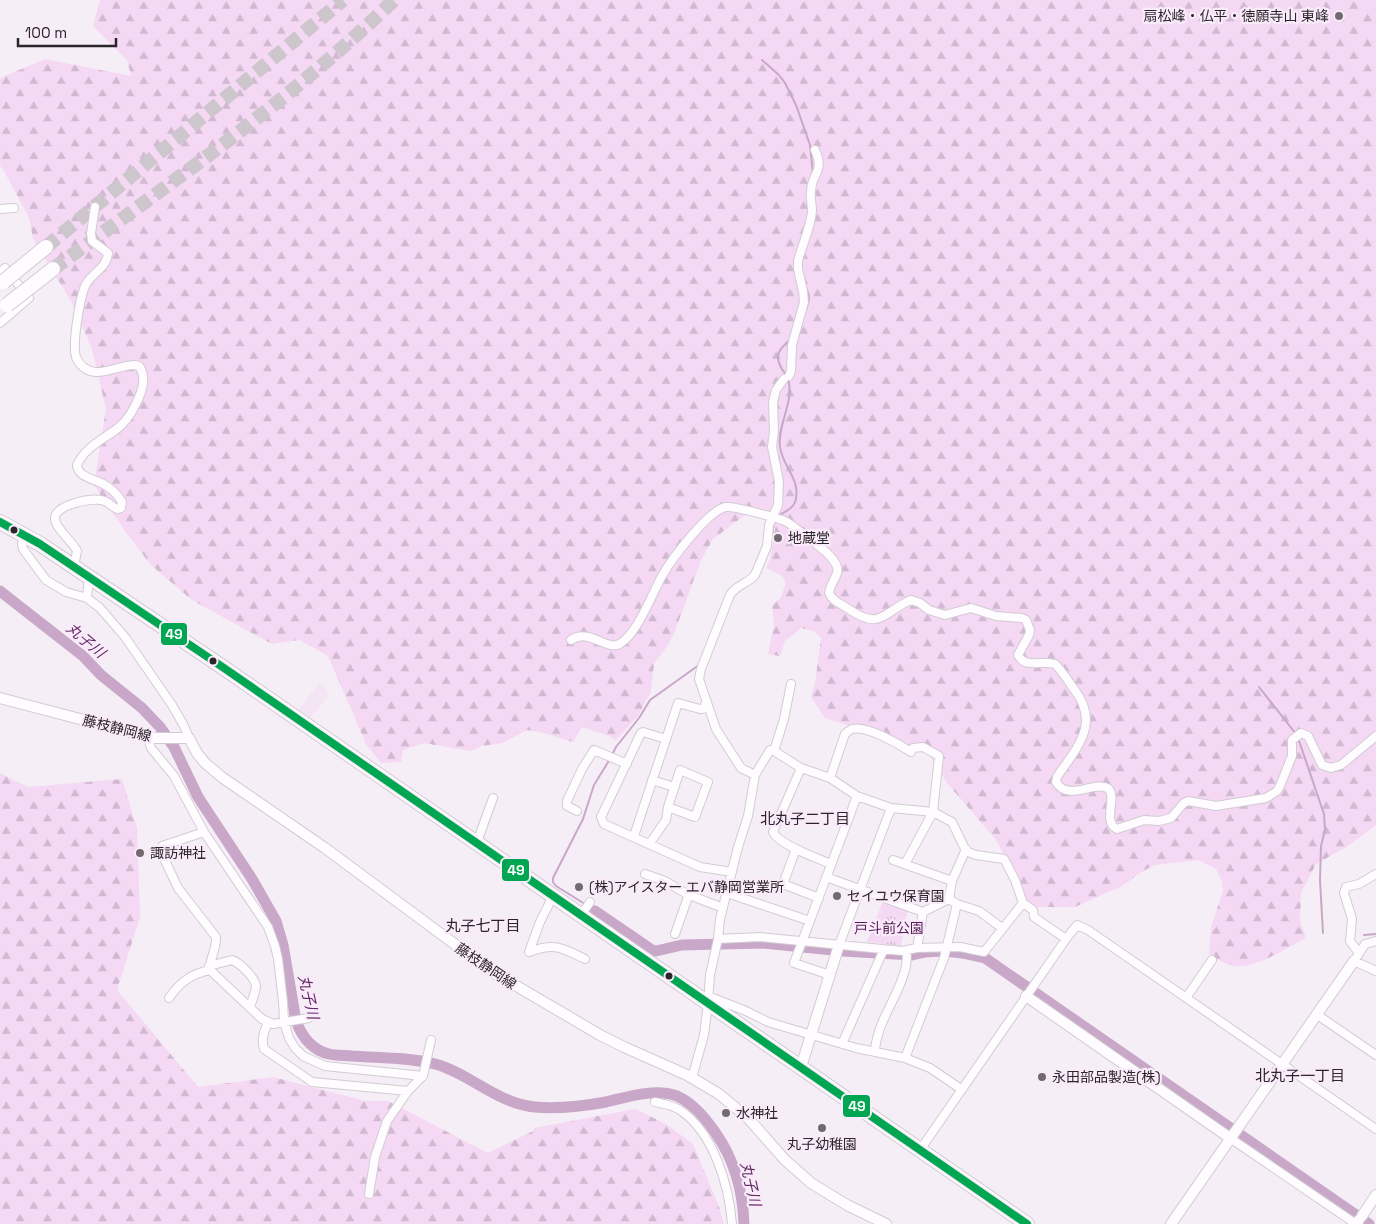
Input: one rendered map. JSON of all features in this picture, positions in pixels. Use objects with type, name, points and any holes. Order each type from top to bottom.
[{"type":"highway","points":[[1,281],[46,247]]},
{"type":"highway","points":[[2,309],[53,270]]},
{"type":"highway","points":[[0,522],[25,534],[74,566],[553,896],[585,909],[801,1068],[1027,1224]]},
{"type":"main road","name":"藤枝静岡線","points":[[0,698],[152,737],[184,738],[218,774],[325,848],[491,972],[616,1043],[692,1078],[740,1110],[785,1160],[811,1183],[848,1206],[886,1224]]},
{"type":"main road","points":[[801,1068],[839,945]]},
{"type":"main road","points":[[1171,1224],[1356,957]]},
{"type":"main road","points":[[1029,991],[1233,1134]]},
{"type":"main road","points":[[1358,1221],[1376,1195]]},
{"type":"street","points":[[755,775],[741,768],[716,729],[699,679],[701,669],[730,595],[734,589],[752,579],[758,568],[769,541],[769,525],[778,505],[778,475],[772,447],[774,396],[778,386],[791,371],[794,334],[804,302],[798,261],[812,212],[810,192],[812,183],[819,170],[820,161],[815,150]]},
{"type":"street","points":[[74,566],[77,551],[56,524],[56,515],[61,508],[94,499],[108,502],[117,510],[121,508],[122,502],[117,495],[107,486],[82,474],[77,469],[77,465],[99,439],[117,429],[129,417],[139,398],[144,377],[139,366],[135,364],[97,372],[85,368],[77,358],[77,329],[86,284],[103,267],[108,258],[108,253],[92,241],[91,233],[95,207]]},
{"type":"street","points":[[0,209],[14,208]]},
{"type":"street","points":[[0,324],[30,298],[5,268],[1,281]]},
{"type":"street","points":[[571,640],[576,636],[586,636],[615,645],[622,643],[640,618],[675,557],[703,523],[727,507],[786,521],[791,525],[835,561],[838,570],[828,593],[835,601],[866,619],[882,617],[911,600],[920,603],[929,610],[945,615],[971,608],[996,616],[1017,616],[1026,620],[1030,630],[1019,651],[1020,659],[1036,664],[1055,664],[1079,695],[1085,712],[1085,732],[1078,747],[1057,777],[1056,782],[1061,787],[1073,791],[1102,786],[1109,788],[1113,796],[1110,822],[1117,829],[1144,820],[1171,818],[1188,801],[1216,806],[1266,798],[1277,792],[1292,756],[1292,740],[1301,733],[1308,736],[1322,765],[1331,768],[1341,765],[1376,736]]},
{"type":"street","points":[[25,534],[22,544],[23,549],[46,580],[66,592],[87,598],[100,608],[125,637],[172,704],[184,726],[184,738]]},
{"type":"street","points":[[87,598],[89,577]]},
{"type":"street","points":[[774,751],[784,720],[791,684]]},
{"type":"street","points":[[634,836],[678,704],[703,709],[706,703]]},
{"type":"street","points":[[830,778],[845,734],[851,729],[862,729],[877,734],[911,752],[913,748],[923,747],[939,756],[933,812],[905,864]]},
{"type":"street","points":[[666,739],[641,733],[601,817],[604,824],[700,867],[732,872]]},
{"type":"street","points":[[152,737],[152,748],[174,776],[204,832],[268,927],[278,959],[285,1022],[289,1038],[295,1048],[303,1056],[325,1066],[424,1076]]},
{"type":"street","points":[[577,811],[567,806],[567,802],[582,769],[594,750],[627,764]]},
{"type":"street","points":[[692,1078],[704,1035],[710,975],[723,908],[748,816],[755,775],[770,750],[801,768],[830,778],[857,796],[891,808],[933,812],[952,822],[966,849],[976,855],[1004,859],[1015,880],[1023,903],[1033,910],[1034,917],[1066,938]]},
{"type":"street","points":[[801,768],[773,829],[774,834],[796,849],[831,864]]},
{"type":"street","points":[[650,843],[666,820],[668,807],[680,770],[708,782],[696,817],[668,807]]},
{"type":"street","points":[[652,780],[674,787]]},
{"type":"street","points":[[830,975],[794,964],[857,796]]},
{"type":"street","points":[[477,842],[493,798]]},
{"type":"street","points":[[839,945],[891,808]]},
{"type":"street","points":[[204,832],[162,846],[161,852],[178,888],[216,936],[210,968]]},
{"type":"street","points":[[796,849],[783,884],[818,898]]},
{"type":"street","points":[[949,899],[952,881],[966,849]]},
{"type":"street","points":[[893,860],[952,881]]},
{"type":"street","points":[[645,874],[665,881],[689,894],[723,908]]},
{"type":"street","points":[[1376,874],[1359,884],[1346,887],[1344,890],[1352,919],[1350,941],[1356,957],[1376,971]]},
{"type":"street","points":[[826,876],[923,912],[949,899]]},
{"type":"street","points":[[727,893],[810,921]]},
{"type":"street","points":[[675,934],[689,894]]},
{"type":"street","points":[[553,896],[540,922],[529,952],[544,946],[560,947],[585,959]]},
{"type":"street","points":[[949,899],[957,904],[973,908],[1002,928]]},
{"type":"street","points":[[875,1051],[882,1023],[905,971],[907,955],[917,948],[946,951],[960,947],[984,952],[1023,903]]},
{"type":"street","points":[[905,1058],[946,951],[957,904]]},
{"type":"street","points":[[917,948],[923,912]]},
{"type":"street","points":[[920,1150],[1075,926],[1083,926],[1376,1130]]},
{"type":"street","points":[[717,942],[760,937],[801,945],[839,945],[884,949],[907,955]]},
{"type":"street","points":[[1356,957],[1368,942],[1376,941]]},
{"type":"street","points":[[842,1044],[884,949]]},
{"type":"street","points":[[169,998],[176,987],[193,974],[232,960],[240,964],[255,982],[256,987],[250,1007]]},
{"type":"street","points":[[1186,998],[1212,960]]},
{"type":"street","points":[[210,968],[262,1019],[273,1024],[307,1018]]},
{"type":"street","points":[[708,1000],[746,1011],[768,1022],[842,1044],[905,1058],[930,1068],[961,1089]]},
{"type":"street","points":[[1316,1014],[1376,1055]]},
{"type":"street","points":[[268,1022],[263,1034],[262,1042],[264,1048],[312,1082],[408,1091]]},
{"type":"street","points":[[369,1194],[374,1157],[387,1121],[408,1091],[424,1076],[426,1055],[431,1040]]},
{"type":"street","points":[[655,1102],[679,1109],[690,1118],[705,1137],[724,1176],[732,1224]]},
{"type":"street","points":[[1233,1134],[1358,1221]]},
{"type":"shaded area","points":[[320,682],[326,688],[329,695],[311,718],[299,709]]},
{"type":"green space","points":[[100,0],[1376,0],[1376,825],[1348,846],[1316,864],[1301,893],[1300,921],[1306,938],[1271,957],[1251,965],[1234,966],[1209,954],[1211,927],[1223,891],[1222,881],[1216,869],[1199,860],[1155,865],[1122,886],[1075,907],[1031,907],[1025,901],[997,841],[947,783],[922,744],[907,745],[875,729],[850,726],[825,718],[811,697],[815,683],[821,638],[814,631],[801,628],[785,641],[780,656],[768,654],[774,625],[772,606],[781,597],[786,583],[782,576],[766,568],[770,560],[775,529],[765,520],[754,516],[745,515],[713,539],[701,560],[675,631],[668,645],[654,664],[651,691],[638,716],[616,740],[582,727],[573,742],[527,730],[503,743],[481,746],[471,751],[424,743],[403,750],[401,762],[381,763],[366,744],[328,656],[300,640],[272,644],[192,600],[151,565],[127,534],[94,485],[106,409],[92,349],[71,301],[33,239],[29,218],[0,166],[0,78],[45,59],[131,76],[127,60],[93,26]]},
{"type":"green space","points":[[0,773],[28,787],[122,779],[137,828],[140,917],[117,990],[198,1087],[273,1077],[365,1101],[388,1101],[488,1153],[533,1131],[534,1128],[635,1109],[666,1124],[693,1144],[724,1224],[0,1224]]},
{"type":"green space","name":"戸斗前公園","points":[[883,901],[908,909],[901,946],[867,942]]},
{"type":"waterway","points":[[762,60],[779,75],[796,105],[810,145],[813,174]]},
{"type":"waterway","points":[[805,286],[809,298],[806,309]]},
{"type":"waterway","points":[[786,375],[779,364],[778,355],[782,347],[792,338]]},
{"type":"waterway","points":[[778,516],[790,509],[794,504],[797,491],[781,454],[780,447],[781,430],[789,396],[790,387],[788,379]]},
{"type":"waterway","points":[[770,547],[774,522]]},
{"type":"waterway","name":"丸子川","points":[[0,591],[83,656],[101,675],[142,708],[160,727],[174,747],[198,797],[252,879],[276,921],[283,945],[296,1021],[308,1042],[323,1052],[332,1055],[404,1059],[435,1064],[448,1068],[521,1105],[553,1108],[606,1102],[650,1093],[677,1096],[703,1116],[722,1142],[736,1176],[742,1200],[744,1224]]},
{"type":"waterway","points":[[612,755],[650,700],[699,665]]},
{"type":"waterway","points":[[1259,687],[1296,734]]},
{"type":"waterway","points":[[1298,738],[1324,814],[1325,830],[1321,846],[1320,880],[1323,933]]},
{"type":"waterway","points":[[585,904],[556,886],[553,878],[583,819],[594,785],[610,759]]},
{"type":"waterway","points":[[589,907],[595,911]]},
{"type":"waterway","points":[[595,911],[656,951],[682,945],[763,943],[833,950]]},
{"type":"waterway","points":[[1364,935],[1376,934]]},
{"type":"waterway","points":[[843,951],[912,955],[948,952],[985,958],[1369,1224]]},
{"type":"tunnel","points":[[46,247],[343,0]]},
{"type":"tunnel","points":[[53,269],[271,107],[313,73],[394,0]]},
{"type":"transit line","name":"49","points":[[0,522],[40,544],[221,666],[1027,1224]]},
{"type":"place","name":"扇松峰・仏平・徳願寺山 東峰","points":[[1339,16]]},
{"type":"place","name":"地蔵堂","points":[[778,538]]},
{"type":"place","name":"諏訪神社","points":[[140,853]]},
{"type":"place","name":"(株)アイスター エバ静岡営業所","points":[[579,887]]},
{"type":"place","name":"セイユウ保育園","points":[[837,896]]},
{"type":"place","name":"永田部品製造(株)","points":[[1042,1077]]},
{"type":"place","name":"水神社","points":[[726,1113]]},
{"type":"place","name":"丸子幼稚園","points":[[822,1128]]},
{"type":"district","name":"北丸子二丁目","points":[[805,818]]},
{"type":"district","name":"丸子七丁目","points":[[483,925]]},
{"type":"district","name":"北丸子一丁目","points":[[1300,1075]]}]
